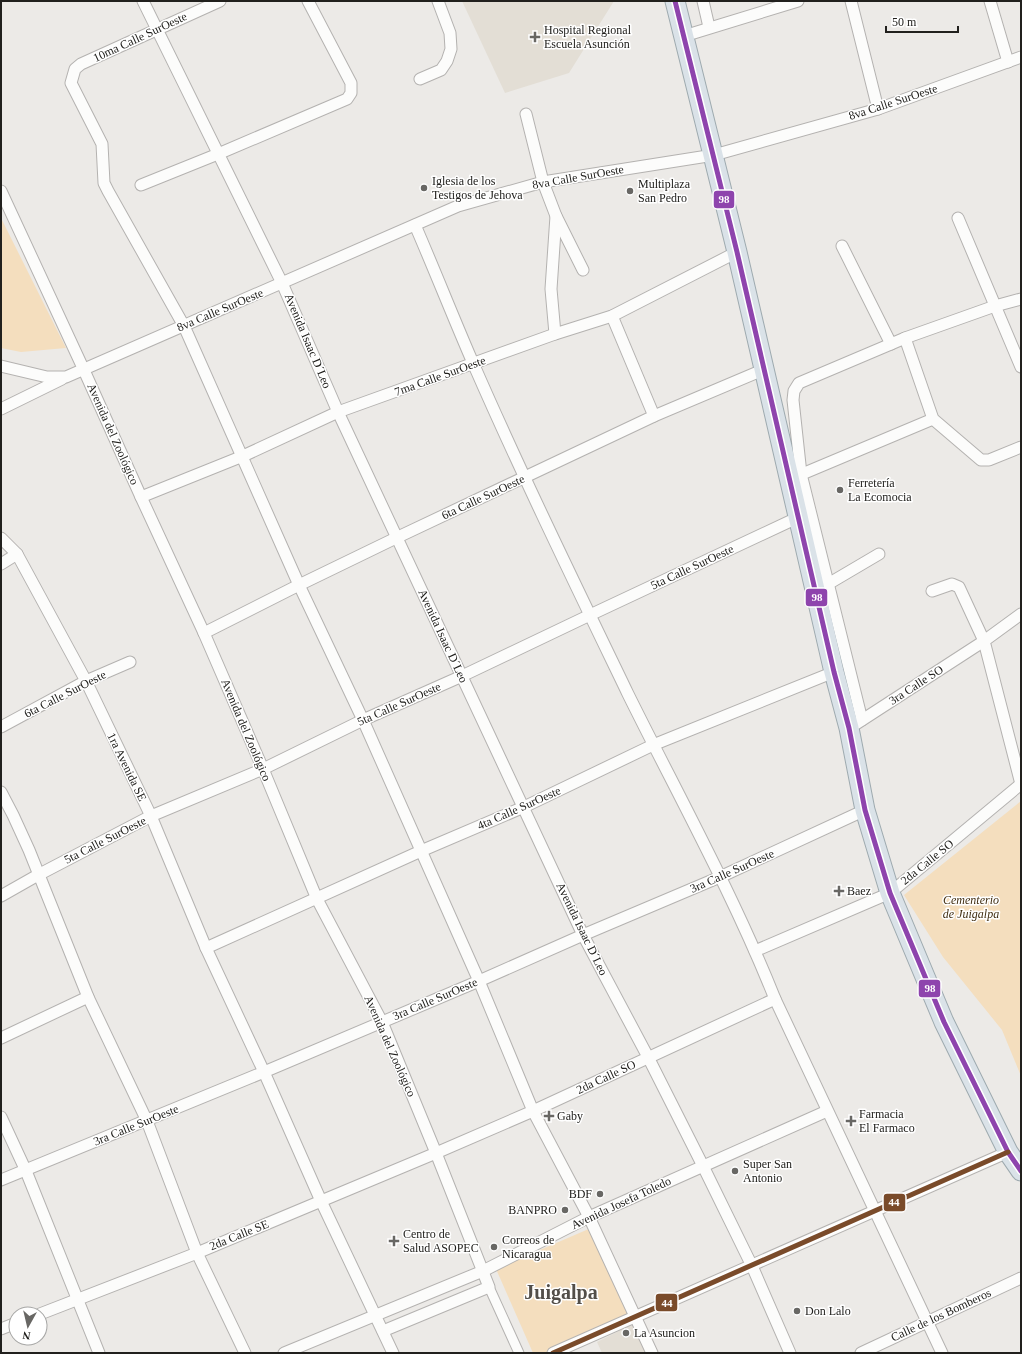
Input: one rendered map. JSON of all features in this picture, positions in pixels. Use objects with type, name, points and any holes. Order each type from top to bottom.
[{"type":"highway","points":[[675,1],[714,155],[765,369],[796,476],[799,517],[822,588],[834,672],[855,724],[866,810],[890,893],[944,1022],[1008,1152],[1021,1171]]},
{"type":"street","name":"Avenida Isaac D´Leo","points":[[143,1],[282,283],[338,412],[398,537],[583,935],[648,1057],[703,1166],[752,1266],[790,1353]]},
{"type":"street","name":"10ma Calle SurOeste","points":[[184,326],[104,183],[102,144],[71,83],[75,69],[81,64],[220,1]]},
{"type":"street","points":[[141,185],[218,154],[346,99],[351,93],[351,84],[308,1]]},
{"type":"street","points":[[420,79],[441,70],[447,61],[451,49],[450,33],[438,1]]},
{"type":"street","points":[[702,1],[709,27]]},
{"type":"street","points":[[684,36],[709,27],[798,1]]},
{"type":"street","points":[[851,1],[878,108]]},
{"type":"street","points":[[990,1],[1008,62]]},
{"type":"street","name":"8va Calle SurOeste","points":[[1,409],[83,368],[184,326],[458,206],[543,182],[714,155],[878,108],[1021,57]]},
{"type":"street","points":[[526,114],[543,182],[556,216],[583,270]]},
{"type":"street","name":"Avenida del Zoológico","points":[[1,191],[204,634],[317,898],[382,1022],[489,1287]]},
{"type":"street","points":[[555,334],[551,289],[556,216]]},
{"type":"street","points":[[958,218],[1021,367]]},
{"type":"street","points":[[415,225],[473,364],[525,477],[653,745],[720,877],[827,1112],[876,1211],[942,1353]]},
{"type":"street","points":[[842,246],[891,344]]},
{"type":"street","name":"7ma Calle SurOeste","points":[[141,497],[243,456],[338,412],[555,334],[612,316],[737,252]]},
{"type":"street","points":[[855,724],[796,476],[793,400],[794,391],[799,383],[891,344],[995,306],[1021,299]]},
{"type":"street","points":[[612,316],[654,416]]},
{"type":"street","points":[[184,326],[299,585],[363,720],[479,981],[533,1111],[589,1217],[652,1353]]},
{"type":"street","points":[[906,338],[933,419],[981,460],[989,460],[1021,447]]},
{"type":"street","points":[[1,366],[47,377],[66,376]]},
{"type":"street","name":"6ta Calle SurOeste","points":[[204,634],[299,585],[398,537],[654,416],[765,369]]},
{"type":"street","points":[[796,476],[933,419]]},
{"type":"street","name":"5ta Calle SurOeste","points":[[1,896],[151,816],[263,769],[363,720],[462,676],[799,517]]},
{"type":"street","name":"1ra Avenida SE","points":[[1,538],[17,554],[86,681],[151,816],[206,948],[264,1072],[321,1201],[393,1353]]},
{"type":"street","points":[[1,564],[17,554]]},
{"type":"street","points":[[822,588],[879,554]]},
{"type":"street","points":[[932,591],[952,584],[959,586],[984,641],[1021,784]]},
{"type":"street","name":"3ra Calle SO","points":[[855,724],[984,641],[1021,614]]},
{"type":"street","name":"6ta Calle SurOeste","points":[[1,727],[86,681],[130,662]]},
{"type":"street","name":"4ta Calle SurOeste","points":[[206,948],[421,851],[524,807],[653,745],[834,672]]},
{"type":"street","name":"2da Calle SO","points":[[755,951],[890,893],[1021,784]]},
{"type":"street","points":[[1,792],[16,821],[88,997],[147,1121],[197,1252],[245,1353]]},
{"type":"street","name":"3ra Calle SurOeste","points":[[1,1180],[147,1121],[479,981],[720,877],[866,810]]},
{"type":"street","points":[[1,1038],[88,997]]},
{"type":"street","name":"2da Calle SO","points":[[436,1153],[533,1111],[775,1000]]},
{"type":"street","name":"Avenida Josefa Toledo","points":[[284,1353],[483,1271],[589,1217],[827,1112]]},
{"type":"street","points":[[1,1117],[26,1171],[99,1353]]},
{"type":"street","points":[[553,1353],[1008,1152]]},
{"type":"street","name":"2da Calle SE","points":[[48,1311],[197,1252],[436,1153]]},
{"type":"street","name":"Calle de los Bomberos","points":[[861,1353],[1021,1278]]},
{"type":"street","points":[[382,1331],[489,1287],[519,1353]]},
{"type":"shaded area","name":"Hospital Regional Escuela Asunción","points":[[462,1],[614,1],[569,73],[505,93]]},
{"type":"shaded area","name":"La Asuncion","points":[[633,1324],[646,1353],[602,1353],[597,1342]]},
{"type":"green space","points":[[1,218],[66,348],[21,352],[1,348]]},
{"type":"green space","name":"Cementerio de Juigalpa","points":[[1021,801],[1021,1076],[1002,1030],[943,957],[904,895]]},
{"type":"green space","points":[[591,1228],[629,1317],[545,1353],[533,1353],[496,1269]]},
{"type":"transit line","name":"98","points":[[675,1],[737,252],[834,672],[849,728],[865,810],[890,893],[944,1022],[1008,1152],[1021,1171]]},
{"type":"transit line","name":"44","points":[[553,1353],[1008,1152]]},
{"type":"place","name":"Hospital Regional Escuela Asunción","points":[[535,37]]},
{"type":"place","name":"Iglesia de los Testigos de Jehova","points":[[424,188]]},
{"type":"place","name":"Multiplaza San Pedro","points":[[630,191]]},
{"type":"place","name":"Ferretería La Ecomocia","points":[[840,490]]},
{"type":"place","name":"Baez","points":[[839,891]]},
{"type":"place","name":"Gaby","points":[[549,1116]]},
{"type":"place","name":"Farmacia El Farmaco","points":[[851,1121]]},
{"type":"place","name":"Super San Antonio","points":[[735,1171]]},
{"type":"place","name":"BDF","points":[[600,1194]]},
{"type":"place","name":"BANPRO","points":[[565,1210]]},
{"type":"place","name":"Centro de Salud ASOPEC","points":[[394,1241]]},
{"type":"place","name":"Correos de Nicaragua","points":[[494,1247]]},
{"type":"place","name":"Don Lalo","points":[[797,1311]]},
{"type":"place","name":"La Asuncion","points":[[626,1333]]},
{"type":"district","name":"Juigalpa","points":[[561,1292]]}]
